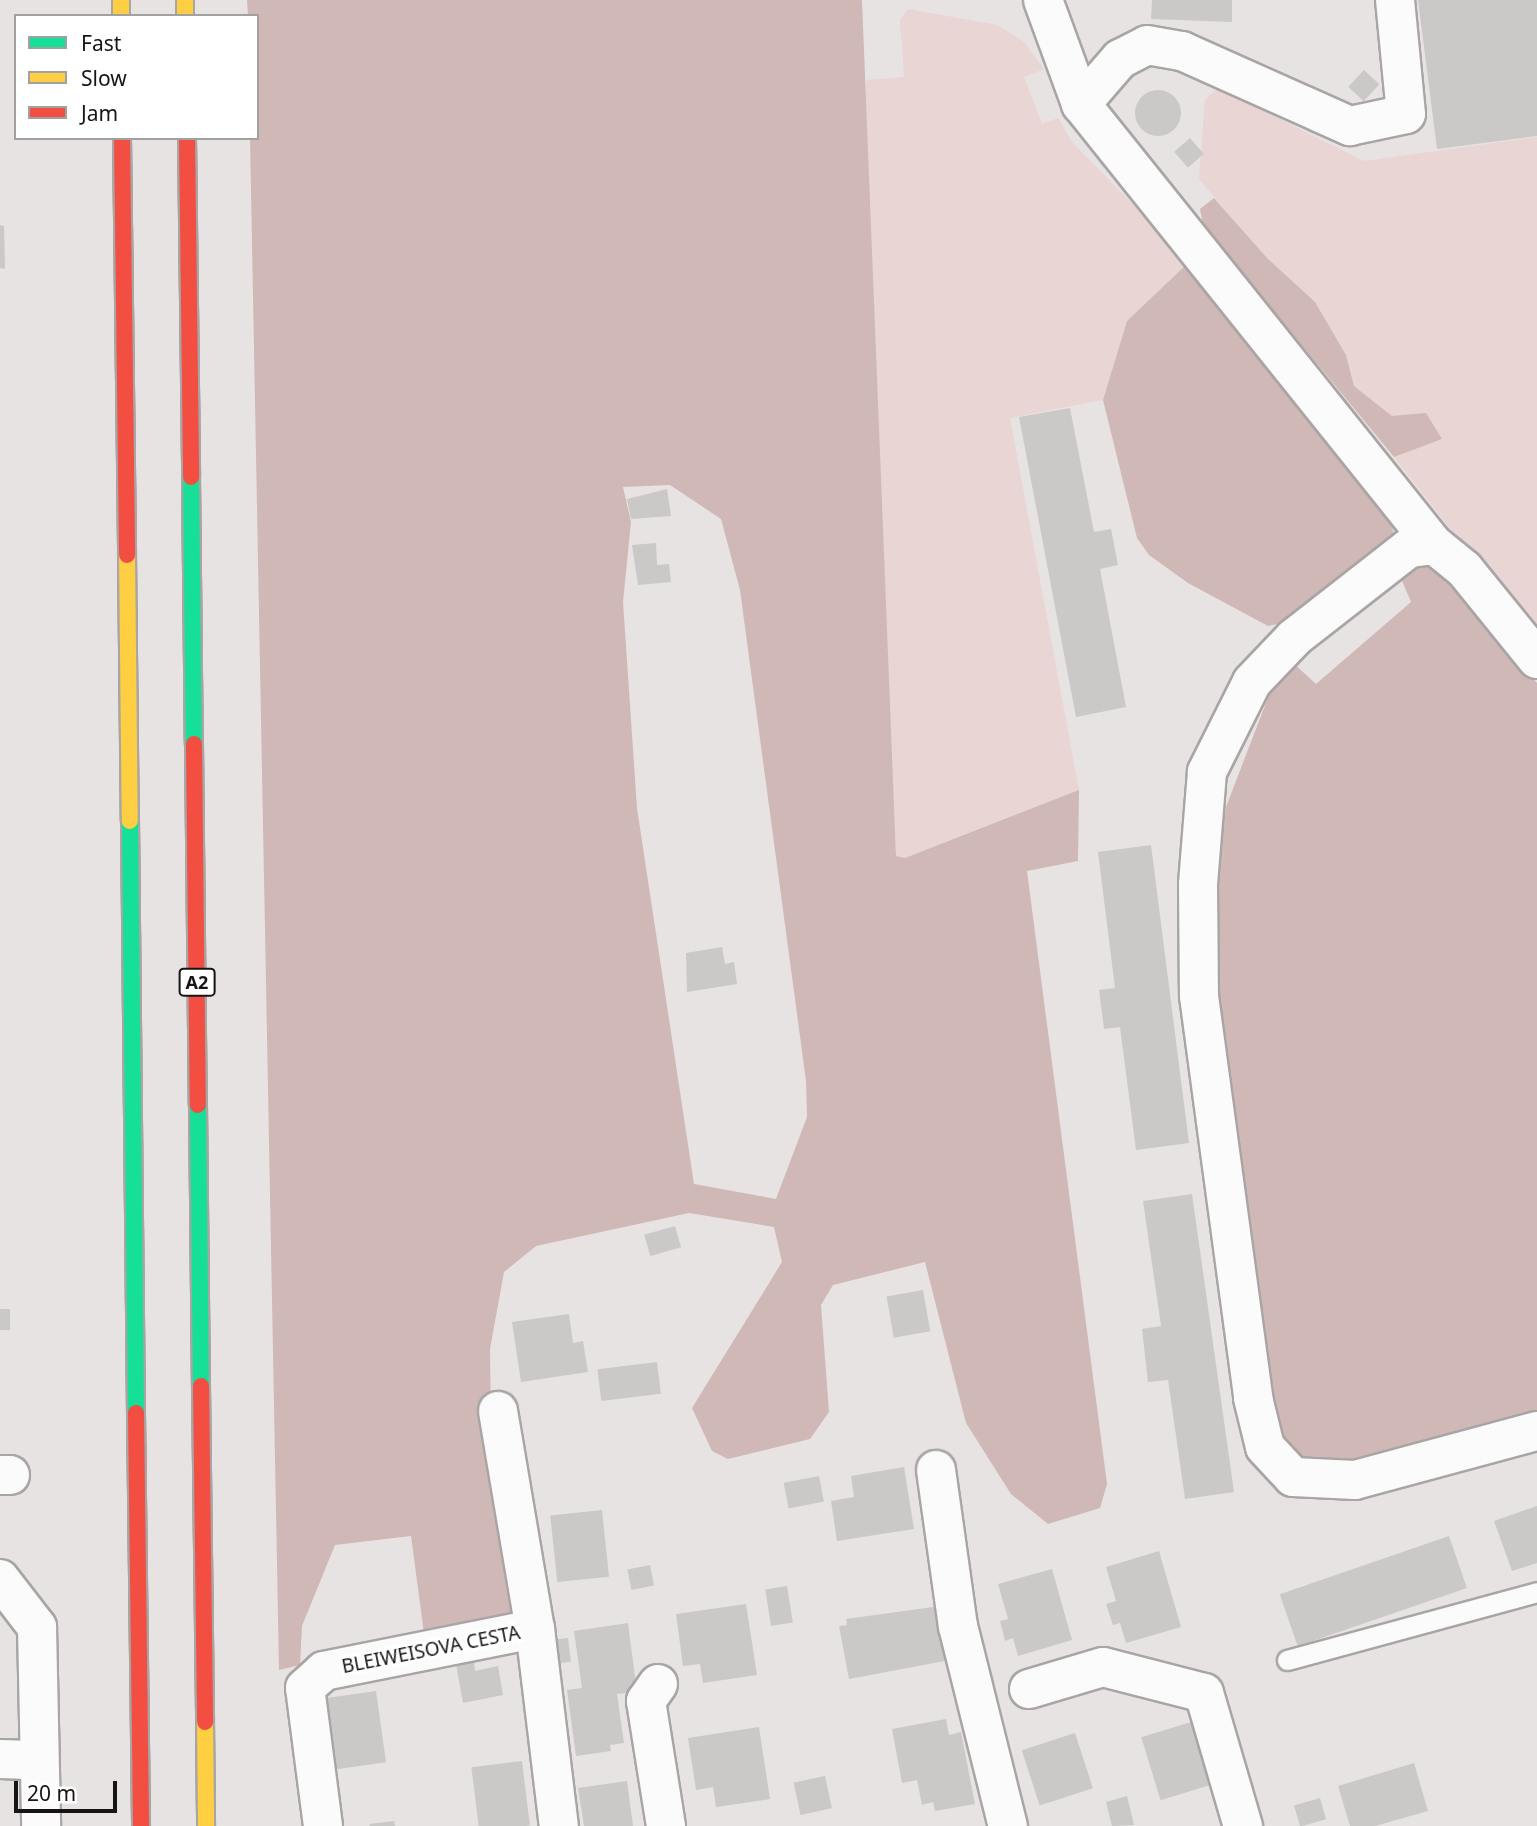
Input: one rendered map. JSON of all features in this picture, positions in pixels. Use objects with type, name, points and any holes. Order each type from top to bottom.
[{"type":"highway","points":[[122,140],[141,1826]]},
{"type":"highway","name":"A2","points":[[187,140],[206,1826]]},
{"type":"street","points":[[1043,0],[1081,104],[1434,545],[1464,569],[1537,659]]},
{"type":"street","points":[[1081,104],[1120,59],[1147,44],[1182,51],[1350,127],[1406,114],[1395,0]]},
{"type":"street","points":[[1434,545],[1409,548],[1294,638],[1252,682],[1207,772],[1198,884],[1199,996],[1253,1398],[1265,1447],[1293,1477],[1355,1480],[1537,1431]]},
{"type":"street","name":"BLEIWEISOVA CESTA","points":[[498,1410],[535,1629],[559,1826]]},
{"type":"street","points":[[936,1471],[958,1626],[1008,1826]]},
{"type":"street","points":[[0,1579],[37,1627],[41,1826]]},
{"type":"street","name":"BLEIWEISOVA CESTA","points":[[323,1826],[305,1688],[324,1671],[535,1629]]},
{"type":"street","points":[[1029,1689],[1103,1667],[1204,1693],[1243,1826]]},
{"type":"street","points":[[658,1684],[646,1701],[666,1826]]},
{"type":"street","points":[[0,1759],[38,1760]]},
{"type":"lane","points":[[1287,1660],[1537,1591]]},
{"type":"shaded area","points":[[247,0],[862,0],[896,856],[905,858],[1079,790],[1078,861],[1027,871],[1107,1484],[1100,1508],[1048,1524],[1011,1494],[966,1423],[925,1262],[833,1285],[821,1305],[829,1412],[810,1439],[728,1459],[712,1451],[692,1408],[782,1262],[774,1227],[689,1213],[536,1246],[504,1272],[490,1349],[491,1426],[525,1620],[425,1641],[411,1536],[335,1545],[302,1626],[300,1665],[279,1670],[250,140],[259,140],[259,14],[248,14]],"holes":[[[670,485],[721,519],[740,590],[806,1081],[807,1117],[776,1199],[694,1184],[637,808],[623,602],[631,522],[623,487]]]},
{"type":"shaded area","points":[[908,9],[998,25],[1025,43],[1044,69],[1024,77],[1042,124],[1058,118],[1073,143],[1189,262],[1127,321],[1103,400],[1010,418],[1079,790],[905,858],[896,856],[864,103],[866,80],[904,77],[900,20]]},
{"type":"shaded area","points":[[1218,88],[1364,161],[1537,137],[1537,640],[1394,457],[1442,439],[1392,416],[1354,386],[1346,355],[1315,302],[1267,259],[1199,179],[1205,100]]},
{"type":"shaded area","points":[[1214,198],[1267,258],[1315,302],[1346,355],[1354,386],[1392,416],[1426,413],[1442,439],[1394,457],[1203,225],[1200,209]]},
{"type":"shaded area","points":[[1189,262],[1392,511],[1393,533],[1361,570],[1297,620],[1268,626],[1188,583],[1149,555],[1137,538],[1103,400],[1127,321]]},
{"type":"shaded area","points":[[1427,562],[1449,576],[1537,683],[1537,1422],[1351,1472],[1295,1467],[1276,1445],[1214,991],[1214,870],[1226,807],[1274,682],[1290,660],[1316,684],[1411,602],[1400,576],[1414,565]]},
{"type":"building","points":[[1152,0],[1232,0],[1232,22],[1151,19]]},
{"type":"building","points":[[1418,0],[1537,0],[1537,136],[1437,149]]},
{"type":"building","points":[[1364,70],[1379,84],[1364,101],[1348,87]]},
{"type":"building","points":[[1158,90],[1174,97],[1181,113],[1174,129],[1158,136],[1142,129],[1135,113],[1142,97]]},
{"type":"building","points":[[1190,138],[1204,154],[1188,168],[1174,152]]},
{"type":"building","points":[[0,225],[4,226],[5,269],[0,268]]},
{"type":"building","points":[[1070,408],[1094,532],[1111,529],[1118,565],[1100,569],[1126,707],[1076,717],[1019,417]]},
{"type":"building","points":[[667,489],[671,516],[631,519],[627,499]]},
{"type":"building","points":[[656,543],[657,565],[669,564],[671,582],[638,585],[632,545]]},
{"type":"building","points":[[1151,845],[1189,1143],[1136,1150],[1120,1027],[1104,1029],[1099,990],[1115,988],[1098,852]]},
{"type":"building","points":[[722,947],[725,964],[734,962],[737,984],[687,992],[686,953]]},
{"type":"building","points":[[1192,1194],[1234,1492],[1185,1499],[1168,1380],[1148,1382],[1142,1329],[1161,1326],[1143,1201]]},
{"type":"building","points":[[675,1226],[681,1247],[650,1256],[644,1235]]},
{"type":"building","points":[[923,1290],[930,1331],[894,1338],[887,1296]]},
{"type":"building","points":[[0,1309],[10,1309],[10,1330],[0,1330]]},
{"type":"building","points":[[569,1314],[573,1343],[583,1341],[588,1372],[521,1382],[512,1322]]},
{"type":"building","points":[[657,1362],[661,1394],[601,1401],[597,1369]]},
{"type":"building","points":[[904,1467],[914,1529],[837,1541],[831,1501],[854,1497],[851,1476]]},
{"type":"building","points":[[819,1476],[824,1502],[789,1508],[784,1483]]},
{"type":"building","points":[[1537,1506],[1537,1563],[1512,1571],[1494,1521]]},
{"type":"building","points":[[602,1510],[609,1577],[557,1582],[550,1515]]},
{"type":"building","points":[[1449,1536],[1467,1588],[1298,1646],[1280,1594]]},
{"type":"building","points":[[1159,1551],[1181,1627],[1126,1643],[1120,1623],[1113,1625],[1106,1604],[1116,1601],[1106,1567]]},
{"type":"building","points":[[650,1565],[654,1586],[631,1590],[627,1569]]},
{"type":"building","points":[[1052,1569],[1072,1640],[1018,1656],[1013,1638],[1005,1641],[1000,1621],[1008,1619],[998,1584]]},
{"type":"building","points":[[787,1586],[793,1623],[771,1626],[765,1589]]},
{"type":"building","points":[[746,1604],[757,1675],[703,1683],[700,1664],[683,1666],[676,1614]]},
{"type":"building","points":[[940,1606],[950,1660],[849,1679],[839,1626],[847,1625],[846,1619]]},
{"type":"building","points":[[628,1623],[637,1692],[617,1694],[624,1743],[610,1745],[611,1751],[576,1756],[567,1690],[582,1688],[574,1631]]},
{"type":"building","points":[[568,1638],[571,1662],[553,1664],[550,1640]]},
{"type":"building","points":[[474,1661],[475,1671],[498,1666],[503,1695],[463,1703],[456,1664]]},
{"type":"building","points":[[376,1691],[386,1762],[330,1770],[320,1699]]},
{"type":"building","points":[[946,1719],[949,1735],[961,1732],[975,1804],[935,1811],[933,1802],[922,1805],[917,1780],[902,1783],[892,1729]]},
{"type":"building","points":[[1191,1722],[1210,1785],[1161,1800],[1141,1737]]},
{"type":"building","points":[[759,1727],[770,1799],[716,1807],[713,1787],[696,1790],[688,1738]]},
{"type":"building","points":[[1075,1733],[1093,1788],[1040,1805],[1022,1750]]},
{"type":"building","points":[[522,1761],[530,1826],[479,1826],[471,1767]]},
{"type":"building","points":[[1414,1763],[1428,1811],[1375,1826],[1350,1826],[1338,1786]]},
{"type":"building","points":[[825,1776],[832,1808],[801,1815],[794,1783]]},
{"type":"building","points":[[627,1781],[633,1826],[584,1826],[578,1788]]},
{"type":"building","points":[[1127,1796],[1134,1825],[1112,1826],[1106,1802]]},
{"type":"building","points":[[1320,1798],[1326,1819],[1300,1826],[1294,1805]]},
{"type":"building","points":[[394,1821],[395,1826],[369,1824]]},
{"type":"traffic: fast","points":[[191,477],[194,744]]},
{"type":"traffic: fast","points":[[130,821],[136,1413]]},
{"type":"traffic: fast","points":[[198,1105],[201,1386]]},
{"type":"traffic: slow","points":[[121,0],[121,14]]},
{"type":"traffic: slow","points":[[185,0],[185,14]]},
{"type":"traffic: slow","points":[[127,555],[130,821]]},
{"type":"traffic: slow","points":[[205,1722],[206,1826]]},
{"type":"traffic: jam","points":[[122,140],[127,555]]},
{"type":"traffic: jam","points":[[187,140],[191,477]]},
{"type":"traffic: jam","points":[[194,744],[198,1105]]},
{"type":"traffic: jam","points":[[201,1386],[205,1722]]},
{"type":"traffic: jam","points":[[136,1413],[141,1826]]}]
